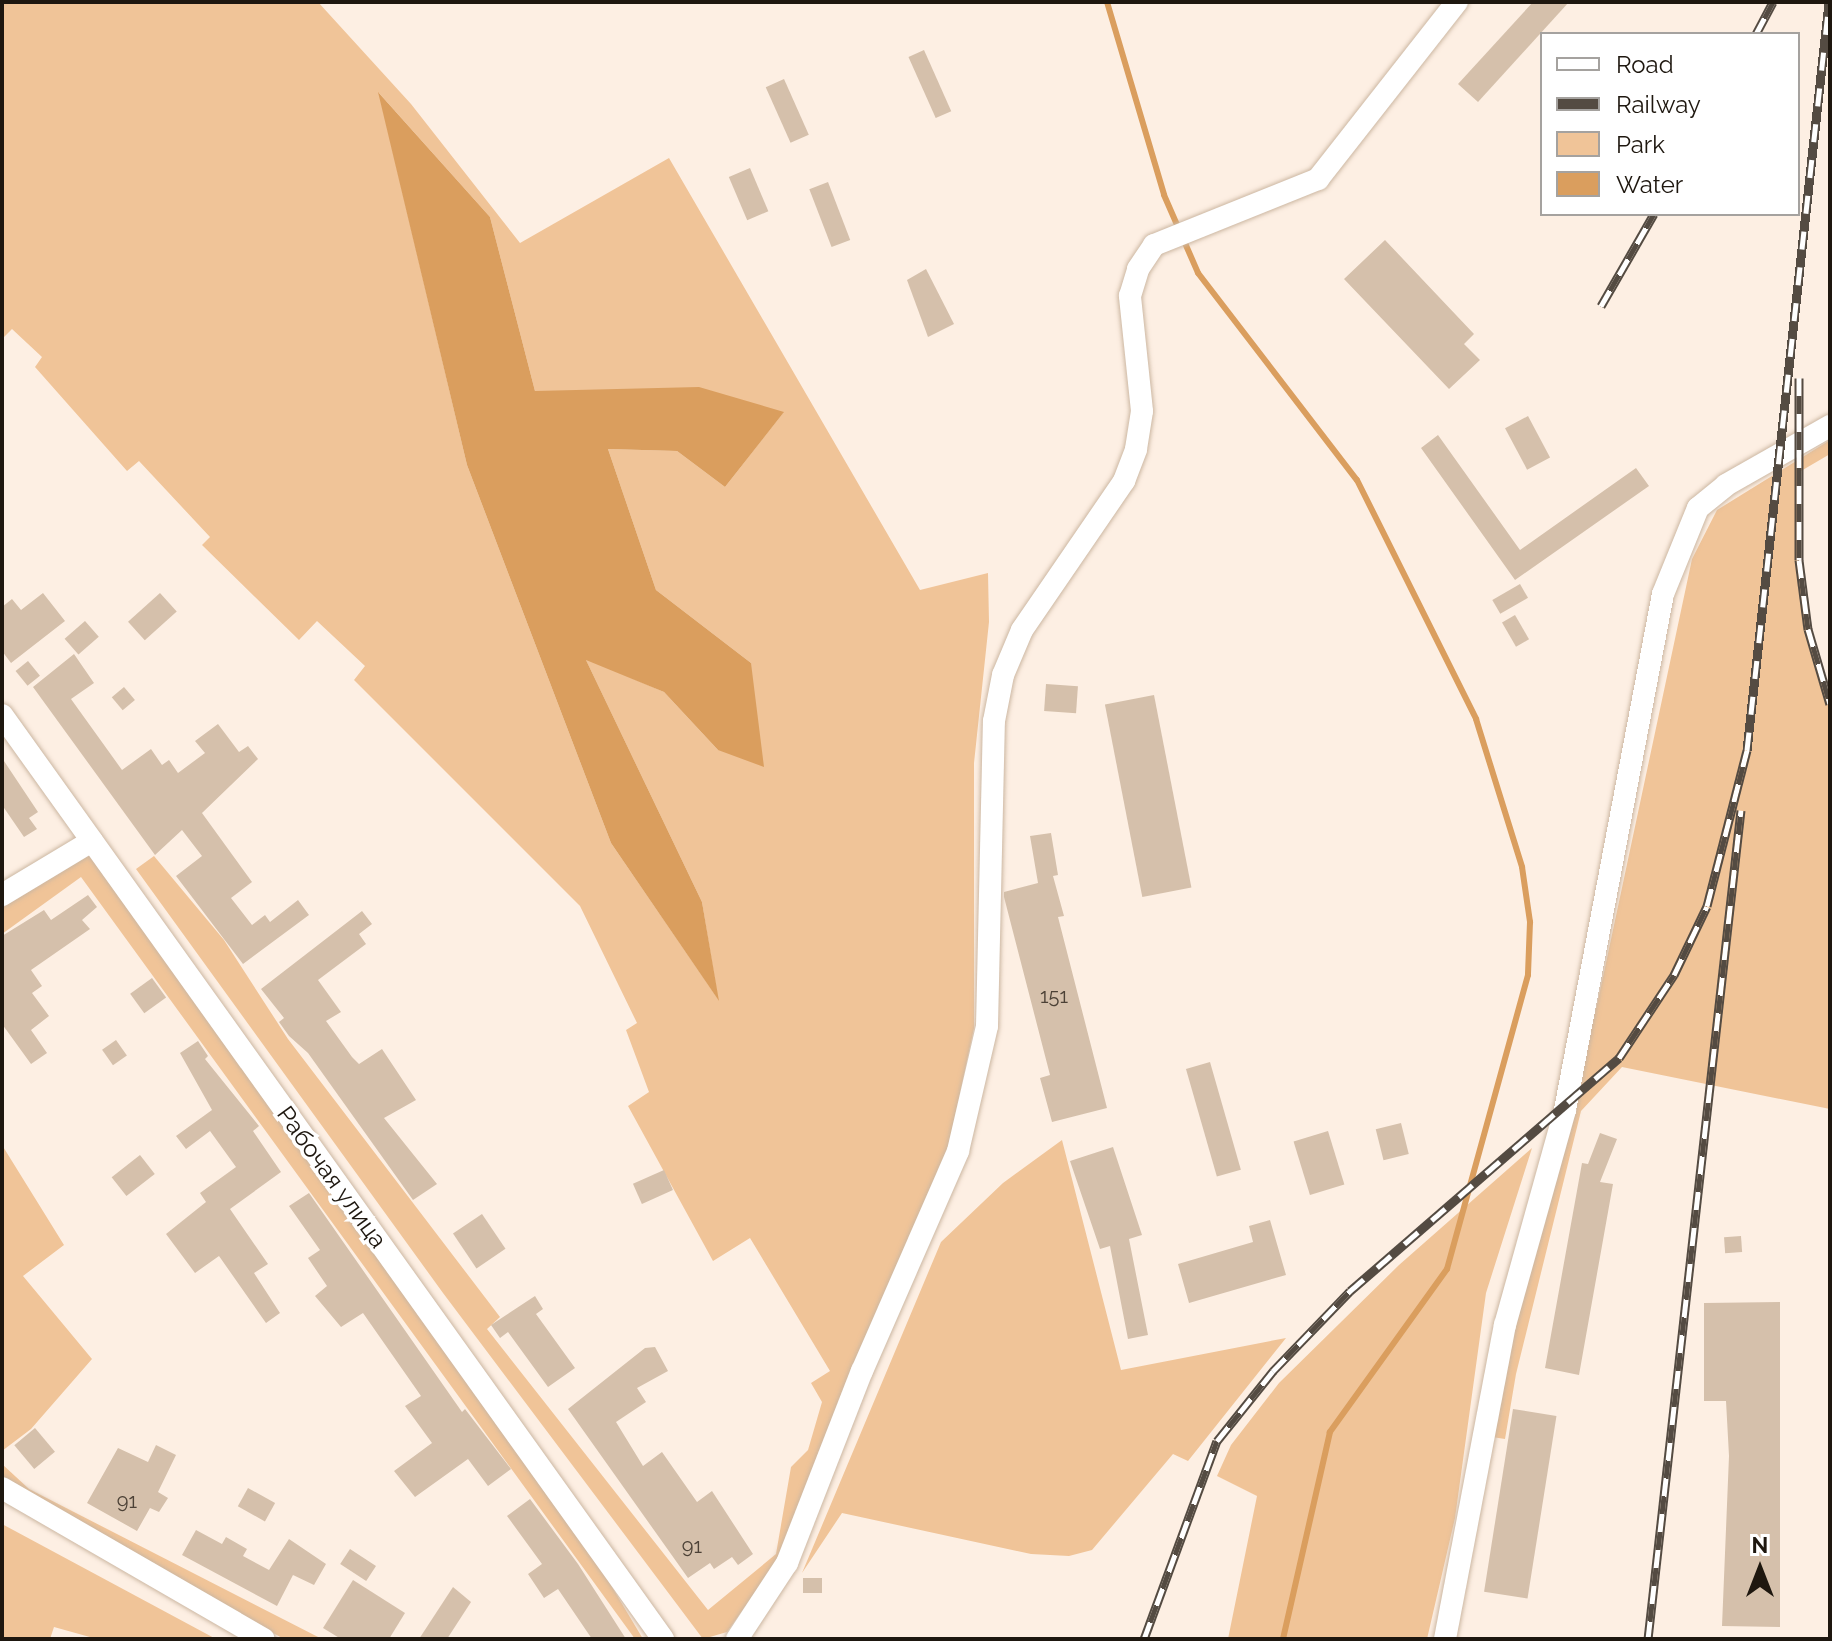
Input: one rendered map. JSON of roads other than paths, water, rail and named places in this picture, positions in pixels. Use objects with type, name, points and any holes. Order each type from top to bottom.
[{"type":"street","points":[[737,1639],[787,1563],[862,1371],[958,1151],[987,1026],[994,721],[1003,675],[1022,630],[1124,481],[1136,449],[1142,411],[1130,296],[1138,269],[1154,245],[1200,223],[1318,179],[1457,2]]},
{"type":"street","points":[[1445,1639],[1505,1325],[1565,1110],[1663,594],[1698,508],[1726,485],[1830,426]]},
{"type":"street","name":"Рабочая улица","points":[[2,715],[663,1639]]},
{"type":"street","points":[[2,895],[92,841]]},
{"type":"street","points":[[2,1488],[264,1639]]},
{"type":"water","points":[[378,92],[490,217],[535,391],[699,387],[784,412],[725,487],[677,451],[608,449],[656,590],[751,663],[764,767],[718,750],[664,692],[586,660],[702,902],[719,1001],[611,843],[467,465]]},
{"type":"waterway","points":[[1107,2],[1164,195],[1198,273],[1357,480],[1476,719],[1522,867],[1530,922],[1528,975],[1447,1269],[1330,1432],[1283,1639]]},
{"type":"railway","points":[[1757,32],[1773,2]]},
{"type":"railway","points":[[1144,1639],[1217,1441],[1273,1371],[1350,1291],[1619,1058],[1674,975],[1707,906],[1747,750],[1829,2]]},
{"type":"railway","points":[[1601,306],[1653,216]]},
{"type":"railway","points":[[1799,378],[1799,560],[1808,629],[1830,704]]},
{"type":"railway","points":[[1648,1639],[1741,810]]}]
